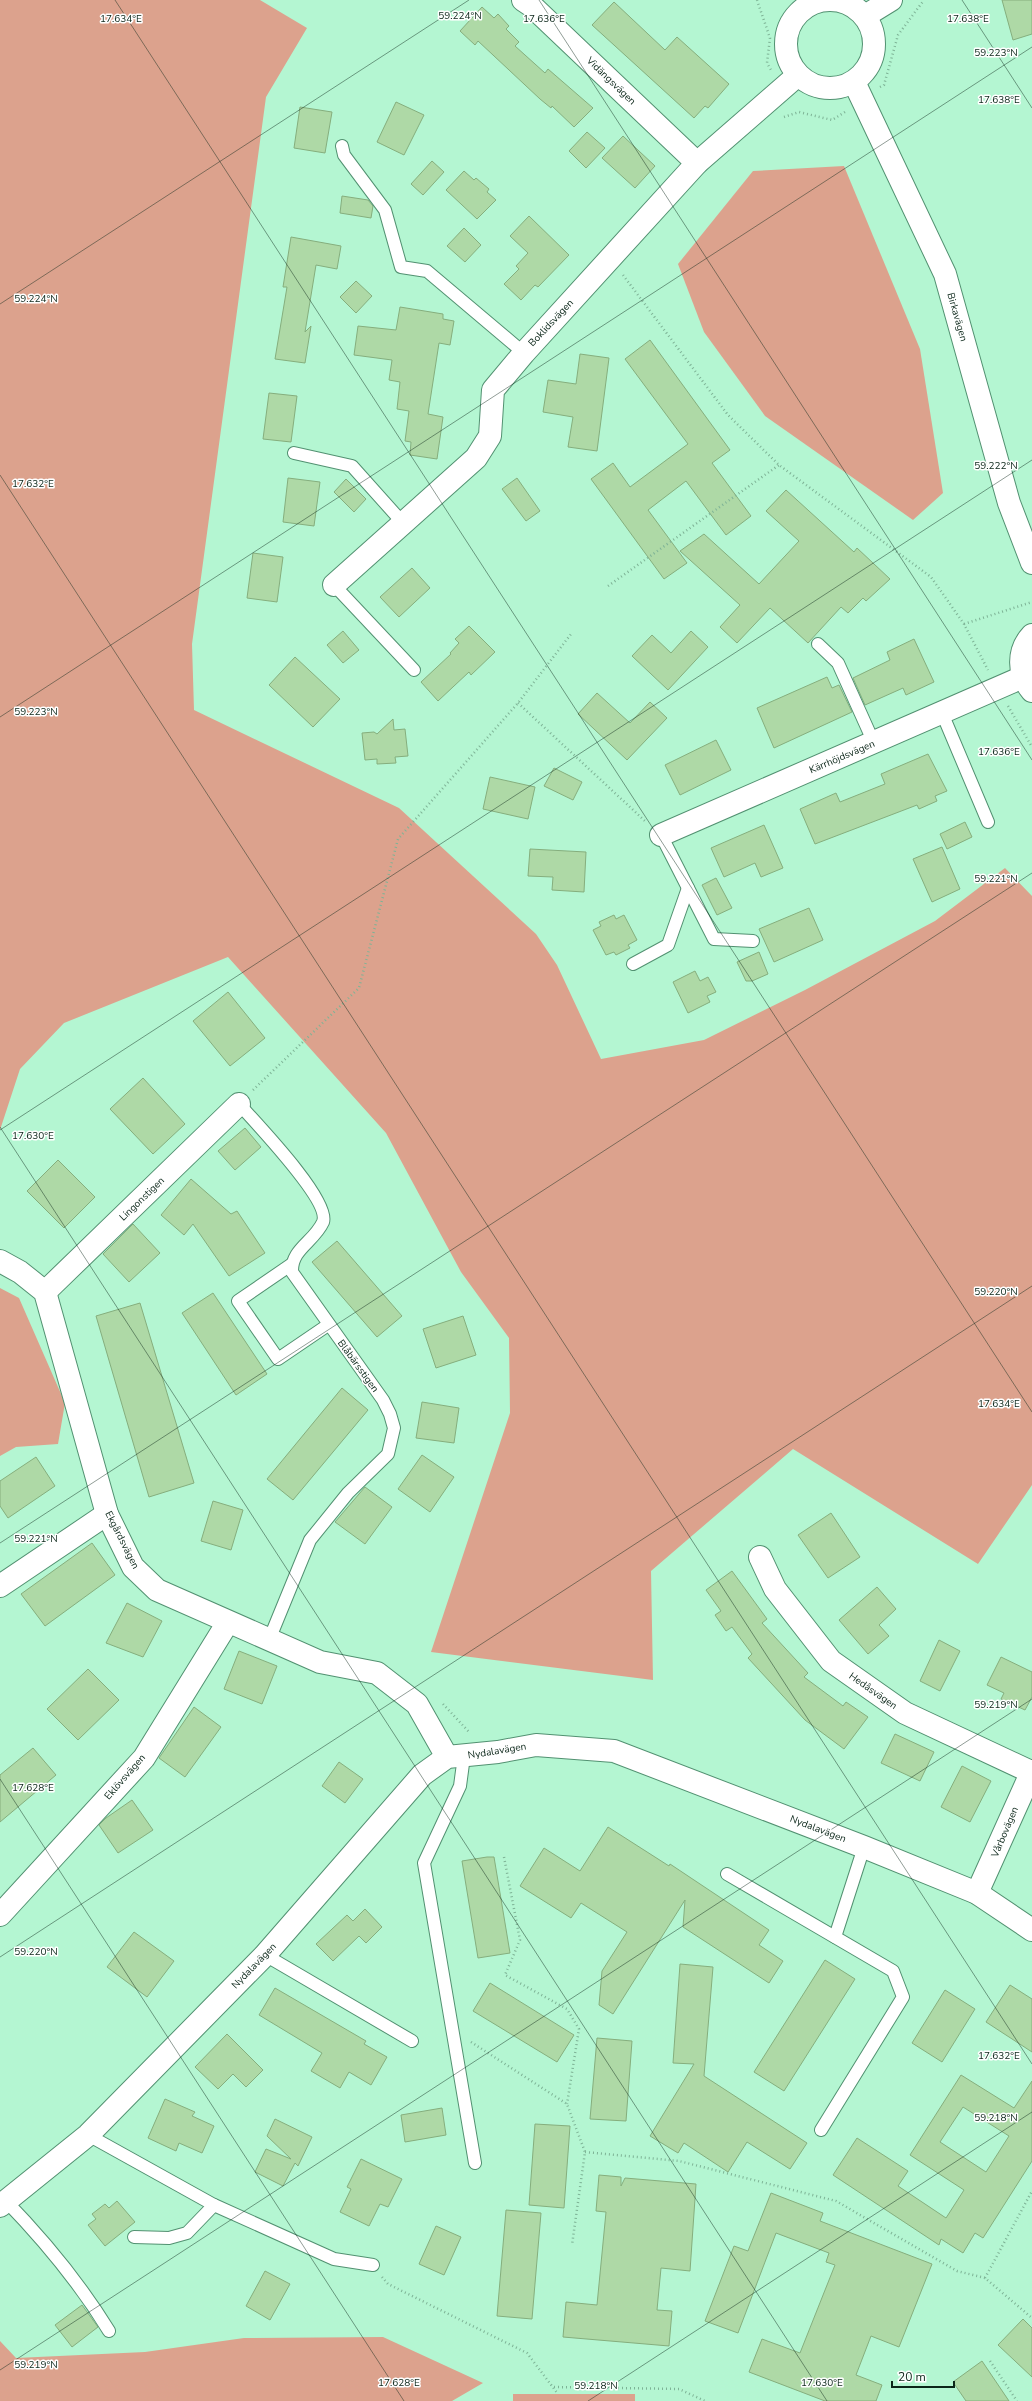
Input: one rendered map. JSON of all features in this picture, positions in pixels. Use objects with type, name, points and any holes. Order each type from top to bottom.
[{"type":"street","name":"Vidängsvägen","points":[[523,0],[532,6],[697,163]]},
{"type":"street","points":[[834,0],[855,8],[864,16],[872,31],[874,49],[868,68],[854,82],[837,88],[824,88],[791,81],[786,42],[798,5],[834,0]]},
{"type":"street","points":[[864,16],[891,0]]},
{"type":"street","name":"Boklidsvägen","points":[[334,585],[476,458],[490,436],[493,390],[524,353],[697,163],[791,81]]},
{"type":"street","name":"Birkavägen","points":[[854,82],[945,274],[1009,503],[1032,564]]},
{"type":"street","points":[[1028,684],[1022,653],[1032,635]]},
{"type":"street","name":"Kärrhöjdsvägen","points":[[661,835],[997,689],[1028,684]]},
{"type":"street","name":"Lingonstigen","points":[[45,1292],[239,1104]]},
{"type":"street","points":[[0,1261],[20,1272],[45,1292]]},
{"type":"street","name":"Ekgårdsvägen","points":[[45,1292],[107,1514],[133,1567],[157,1590],[269,1640],[320,1662],[377,1673],[417,1704],[456,1756]]},
{"type":"street","points":[[0,1586],[107,1514]]},
{"type":"street","name":"Hedåsvägen","points":[[760,1556],[775,1589],[831,1661],[905,1713],[1032,1772]]},
{"type":"street","name":"Eklövsvägen","points":[[0,1915],[144,1758],[228,1622]]},
{"type":"street","name":"Nydalavägen","points":[[2,2200],[88,2135],[265,1955],[422,1775],[456,1756],[498,1752],[536,1745],[614,1751],[864,1847],[977,1893],[1032,1930]]},
{"type":"street","name":"Vårbovägen","points":[[977,1893],[1032,1772]]},
{"type":"lane","points":[[342,146],[344,155],[385,210],[401,266],[427,271],[524,353]]},
{"type":"lane","points":[[294,454],[352,466],[403,523]]},
{"type":"lane","points":[[334,585],[414,670]]},
{"type":"lane","points":[[818,644],[838,662],[874,743]]},
{"type":"lane","points":[[942,713],[988,822]]},
{"type":"lane","points":[[661,835],[714,939],[753,941]]},
{"type":"lane","points":[[633,964],[668,945],[688,888]]},
{"type":"lane","points":[[239,1104],[300,1175],[323,1208],[323,1220],[319,1229],[297,1252],[292,1264],[238,1301],[278,1359],[328,1325]]},
{"type":"lane","name":"Blåbärsstigen","points":[[269,1640],[310,1540],[348,1493],[388,1454],[394,1428],[390,1414],[296,1280],[292,1272],[292,1264]]},
{"type":"lane","points":[[456,1756],[460,1786],[424,1863],[475,2163]]},
{"type":"lane","points":[[835,1937],[864,1847]]},
{"type":"lane","points":[[728,1874],[893,1971],[903,1997],[821,2130]]},
{"type":"lane","points":[[265,1955],[412,2041]]},
{"type":"lane","points":[[88,2135],[214,2205],[334,2259],[373,2265]]},
{"type":"lane","points":[[2,2200],[39,2236],[84,2292],[109,2331]]},
{"type":"lane","points":[[134,2237],[169,2238],[187,2233],[214,2205]]},
{"type":"path","points":[[757,0],[770,38],[767,64],[791,81],[799,112]]},
{"type":"path","points":[[618,270],[728,415],[779,465],[931,578],[964,624],[997,689],[1032,745]]},
{"type":"path","points":[[608,586],[779,465]]},
{"type":"path","points":[[964,624],[1032,602]]},
{"type":"path","points":[[239,1104],[359,988],[398,840],[518,703],[571,634]]},
{"type":"path","points":[[518,703],[661,835]]},
{"type":"path","points":[[438,1698],[475,1738],[498,1752]]},
{"type":"path","points":[[504,1857],[520,1940],[505,1975],[567,2009],[579,2028],[567,2104],[585,2152],[572,2245]]},
{"type":"path","points":[[453,2030],[567,2104]]},
{"type":"path","points":[[585,2152],[679,2161],[836,2201],[957,2271],[985,2278],[1032,2318]]},
{"type":"path","points":[[985,2278],[1032,2191]]},
{"type":"path","points":[[373,2265],[388,2284],[527,2353],[558,2394]]},
{"type":"path","points":[[990,2361],[1016,2401]]},
{"type":"path","points":[[553,2387],[679,2389],[705,2401]]},
{"type":"shaded area","points":[[0,0],[260,0],[307,28],[266,97],[192,644],[194,710],[399,808],[536,934],[557,965],[601,1059],[704,1040],[805,990],[935,921],[1005,868],[1032,896],[1032,1485],[978,1564],[793,1449],[651,1571],[653,1680],[431,1652],[510,1413],[509,1338],[461,1272],[386,1133],[228,957],[64,1023],[20,1069],[0,1130]]},
{"type":"shaded area","points":[[844,166],[920,349],[943,493],[913,520],[765,416],[704,332],[678,264],[753,171]]},
{"type":"shaded area","points":[[0,1288],[19,1298],[65,1403],[58,1444],[16,1447],[0,1456]]},
{"type":"shaded area","points":[[383,2337],[483,2383],[452,2401],[0,2401],[0,2341],[16,2358],[145,2352],[244,2338]]},
{"type":"shaded area","points":[[513,2394],[635,2394],[635,2401],[513,2401]]},
{"type":"building","points":[[1002,0],[1032,0],[1032,34],[1013,40]]},
{"type":"building","points":[[614,2],[665,50],[677,37],[729,84],[708,108],[705,106],[694,118],[592,25]]},
{"type":"building","points":[[482,7],[494,18],[498,14],[509,26],[506,29],[519,42],[515,46],[545,73],[548,69],[593,108],[574,127],[552,106],[551,108],[540,99],[478,41],[475,45],[460,31]]},
{"type":"building","points":[[396,102],[424,115],[404,155],[377,142]]},
{"type":"building","points":[[300,107],[332,112],[325,153],[294,148]]},
{"type":"building","points":[[587,132],[605,148],[586,168],[569,151]]},
{"type":"building","points":[[623,136],[655,166],[635,188],[602,158]]},
{"type":"building","points":[[432,161],[444,172],[423,195],[411,184]]},
{"type":"building","points":[[464,171],[474,180],[476,178],[489,189],[487,192],[496,200],[477,219],[446,190]]},
{"type":"building","points":[[342,196],[368,200],[373,206],[371,218],[340,213]]},
{"type":"building","points":[[529,216],[569,255],[538,287],[535,285],[521,300],[504,284],[519,269],[516,266],[528,253],[510,236]]},
{"type":"building","points":[[464,228],[481,245],[465,262],[447,246]]},
{"type":"building","points":[[291,237],[341,246],[337,269],[316,265],[305,332],[311,326],[305,363],[275,359],[287,287],[283,287]]},
{"type":"building","points":[[356,281],[372,296],[356,313],[340,297]]},
{"type":"building","points":[[400,307],[443,314],[443,319],[454,321],[450,345],[439,343],[428,414],[443,417],[437,459],[410,455],[411,442],[405,441],[409,411],[397,409],[400,382],[389,380],[392,360],[354,355],[358,326],[396,330]]},
{"type":"building","points":[[650,340],[730,450],[712,463],[751,516],[726,535],[686,481],[648,510],[687,563],[664,579],[591,479],[613,463],[630,487],[688,444],[625,359]]},
{"type":"building","points":[[580,354],[609,358],[597,451],[568,447],[573,417],[543,412],[548,380],[576,384]]},
{"type":"building","points":[[269,393],[297,396],[291,442],[263,439]]},
{"type":"building","points":[[288,478],[320,482],[314,526],[283,522]]},
{"type":"building","points":[[517,478],[540,511],[526,521],[502,489]]},
{"type":"building","points":[[346,479],[366,499],[354,512],[334,492]]},
{"type":"building","points":[[786,490],[854,552],[857,548],[890,579],[866,601],[863,598],[848,613],[841,607],[808,643],[770,608],[737,643],[720,627],[740,605],[680,551],[704,534],[759,584],[799,541],[766,511]]},
{"type":"building","points":[[253,553],[283,557],[277,602],[247,598]]},
{"type":"building","points":[[412,568],[430,588],[399,617],[380,597]]},
{"type":"building","points":[[469,626],[495,652],[471,675],[469,672],[438,701],[421,682],[451,654],[450,653],[459,643],[455,639]]},
{"type":"building","points":[[343,631],[359,650],[343,663],[327,645]]},
{"type":"building","points":[[691,631],[708,647],[668,690],[632,656],[652,635],[671,653]]},
{"type":"building","points":[[914,639],[934,682],[906,695],[903,688],[865,705],[853,678],[890,660],[887,652]]},
{"type":"building","points":[[295,657],[340,699],[313,727],[269,685]]},
{"type":"building","points":[[827,677],[832,688],[839,685],[852,712],[774,748],[757,708]]},
{"type":"building","points":[[597,693],[630,723],[650,702],[667,718],[627,760],[578,714]]},
{"type":"building","points":[[393,719],[394,730],[405,729],[408,756],[395,757],[396,763],[377,764],[377,759],[365,760],[362,733],[374,732],[377,734]]},
{"type":"building","points":[[716,740],[731,770],[680,795],[665,765]]},
{"type":"building","points":[[928,754],[947,791],[935,796],[937,801],[919,809],[917,805],[815,844],[800,809],[836,793],[840,802],[885,784],[881,774]]},
{"type":"building","points":[[554,768],[582,782],[573,800],[544,786]]},
{"type":"building","points":[[490,777],[535,787],[528,819],[483,809]]},
{"type":"building","points":[[965,822],[972,837],[947,849],[940,834]]},
{"type":"building","points":[[764,825],[783,868],[761,877],[755,863],[724,877],[711,848]]},
{"type":"building","points":[[942,847],[960,889],[932,902],[913,859]]},
{"type":"building","points":[[530,849],[586,852],[584,892],[552,890],[553,877],[528,876]]},
{"type":"building","points":[[716,878],[732,908],[717,915],[702,885]]},
{"type":"building","points":[[809,908],[823,940],[774,962],[759,929]]},
{"type":"building","points":[[614,915],[616,919],[624,915],[637,940],[628,945],[630,948],[616,955],[614,952],[606,955],[593,930],[601,926],[599,922]]},
{"type":"building","points":[[759,952],[768,974],[752,981],[746,981],[737,962]]},
{"type":"building","points":[[695,971],[700,981],[708,977],[716,992],[707,996],[710,1002],[688,1013],[673,982]]},
{"type":"building","points":[[228,992],[265,1038],[230,1066],[193,1021]]},
{"type":"building","points":[[143,1078],[185,1124],[153,1154],[110,1109]]},
{"type":"building","points":[[245,1128],[261,1147],[235,1170],[218,1151]]},
{"type":"building","points":[[58,1160],[95,1197],[64,1228],[27,1191]]},
{"type":"building","points":[[191,1179],[231,1214],[237,1211],[265,1253],[229,1276],[193,1224],[184,1235],[161,1215]]},
{"type":"building","points":[[133,1224],[160,1253],[129,1282],[103,1254]]},
{"type":"building","points":[[337,1241],[402,1316],[377,1337],[312,1262]]},
{"type":"building","points":[[213,1293],[267,1374],[236,1395],[182,1313]]},
{"type":"building","points":[[140,1303],[194,1483],[149,1497],[96,1316]]},
{"type":"building","points":[[463,1316],[476,1355],[436,1368],[423,1329]]},
{"type":"building","points":[[342,1388],[368,1410],[293,1500],[267,1479]]},
{"type":"building","points":[[422,1402],[459,1408],[454,1443],[416,1438]]},
{"type":"building","points":[[422,1455],[454,1477],[430,1512],[398,1489]]},
{"type":"building","points":[[36,1457],[55,1486],[8,1518],[0,1506],[0,1481]]},
{"type":"building","points":[[365,1487],[392,1507],[365,1544],[335,1522]]},
{"type":"building","points":[[213,1501],[243,1510],[231,1550],[201,1541]]},
{"type":"building","points":[[831,1513],[860,1557],[828,1578],[798,1535]]},
{"type":"building","points":[[92,1543],[115,1575],[45,1626],[21,1594]]},
{"type":"building","points":[[732,1571],[767,1619],[762,1623],[808,1673],[804,1677],[843,1706],[846,1702],[868,1717],[844,1749],[805,1720],[748,1658],[752,1654],[732,1627],[726,1631],[715,1615],[721,1611],[706,1590]]},
{"type":"building","points":[[877,1587],[896,1609],[879,1625],[889,1636],[868,1654],[839,1620]]},
{"type":"building","points":[[127,1603],[162,1621],[143,1657],[106,1643]]},
{"type":"building","points":[[939,1640],[960,1651],[940,1691],[920,1681]]},
{"type":"building","points":[[239,1651],[277,1666],[262,1704],[224,1689]]},
{"type":"building","points":[[1001,1657],[1032,1672],[1032,1697],[1025,1710],[1001,1699],[1004,1693],[987,1685]]},
{"type":"building","points":[[88,1669],[119,1700],[78,1740],[47,1709]]},
{"type":"building","points":[[194,1707],[221,1727],[185,1777],[159,1758]]},
{"type":"building","points":[[895,1734],[934,1752],[920,1781],[881,1763]]},
{"type":"building","points":[[33,1748],[56,1775],[0,1822],[0,1775]]},
{"type":"building","points":[[339,1762],[363,1779],[345,1803],[322,1786]]},
{"type":"building","points":[[962,1766],[991,1781],[970,1822],[941,1807]]},
{"type":"building","points":[[132,1800],[153,1830],[118,1853],[99,1825],[106,1818]]},
{"type":"building","points":[[608,1827],[669,1866],[670,1864],[769,1930],[759,1945],[783,1961],[769,1983],[683,1927],[685,1900],[613,2014],[599,2005],[602,1971],[627,1932],[581,1903],[571,1918],[520,1886],[544,1848],[580,1871]]},
{"type":"building","points":[[494,1857],[510,1953],[478,1958],[462,1861]]},
{"type":"building","points":[[365,1909],[382,1927],[366,1943],[359,1936],[333,1961],[316,1944],[347,1915],[353,1921]]},
{"type":"building","points":[[134,1932],[174,1961],[147,1997],[107,1967]]},
{"type":"building","points":[[825,1960],[855,1979],[784,2091],[754,2072]]},
{"type":"building","points":[[680,1964],[713,1967],[704,2076],[807,2143],[790,2169],[747,2142],[728,2172],[684,2143],[678,2153],[650,2136],[694,2064],[673,2063]]},
{"type":"building","points":[[490,1983],[574,2035],[557,2062],[473,2011]]},
{"type":"building","points":[[1010,1985],[1032,1999],[1032,2052],[986,2022]]},
{"type":"building","points":[[275,1988],[366,2041],[364,2044],[387,2057],[371,2085],[349,2072],[340,2088],[311,2071],[322,2053],[259,2015]]},
{"type":"building","points":[[945,1990],[975,2009],[942,2062],[912,2043]]},
{"type":"building","points":[[227,2034],[263,2070],[246,2087],[233,2074],[218,2089],[195,2067]]},
{"type":"building","points":[[597,2038],[632,2041],[626,2121],[590,2119]]},
{"type":"building","points":[[961,2075],[1014,2108],[1032,2081],[1032,2161],[983,2238],[975,2233],[963,2253],[941,2239],[939,2245],[833,2175],[857,2138],[908,2171],[898,2186],[946,2218],[964,2190],[910,2155]],"holes":[[[963,2107],[1009,2136],[986,2172],[940,2142]]]},
{"type":"building","points":[[165,2099],[195,2112],[192,2116],[214,2126],[202,2153],[179,2143],[176,2151],[148,2138]]},
{"type":"building","points":[[442,2108],[446,2135],[405,2142],[401,2115]]},
{"type":"building","points":[[275,2119],[312,2137],[298,2166],[295,2163],[283,2186],[255,2172],[266,2149],[291,2159],[267,2136]]},
{"type":"building","points":[[535,2124],[570,2126],[564,2208],[529,2205]]},
{"type":"building","points":[[361,2159],[402,2179],[388,2207],[380,2204],[369,2226],[340,2212],[351,2189],[347,2187]]},
{"type":"building","points":[[599,2175],[621,2177],[621,2186],[625,2178],[696,2184],[690,2271],[661,2268],[657,2310],[672,2311],[669,2346],[563,2337],[566,2302],[597,2305],[606,2212],[596,2211]]},
{"type":"building","points":[[771,2193],[823,2213],[820,2221],[932,2264],[899,2347],[871,2336],[856,2375],[882,2385],[876,2401],[825,2401],[749,2372],[762,2339],[800,2353],[835,2265],[826,2262],[829,2253],[776,2233],[738,2333],[705,2321],[734,2246],[748,2251]]},
{"type":"building","points":[[117,2201],[135,2222],[105,2246],[88,2225],[96,2219],[92,2214],[105,2204],[109,2208]]},
{"type":"building","points":[[506,2210],[541,2213],[532,2319],[497,2316]]},
{"type":"building","points":[[436,2226],[461,2237],[444,2275],[419,2264]]},
{"type":"building","points":[[265,2271],[290,2284],[270,2320],[246,2306]]},
{"type":"building","points":[[82,2305],[98,2327],[72,2347],[55,2325]]},
{"type":"building","points":[[1023,2319],[1032,2328],[1032,2377],[998,2345]]},
{"type":"building","points":[[982,2361],[1009,2401],[966,2401],[953,2382]]}]
